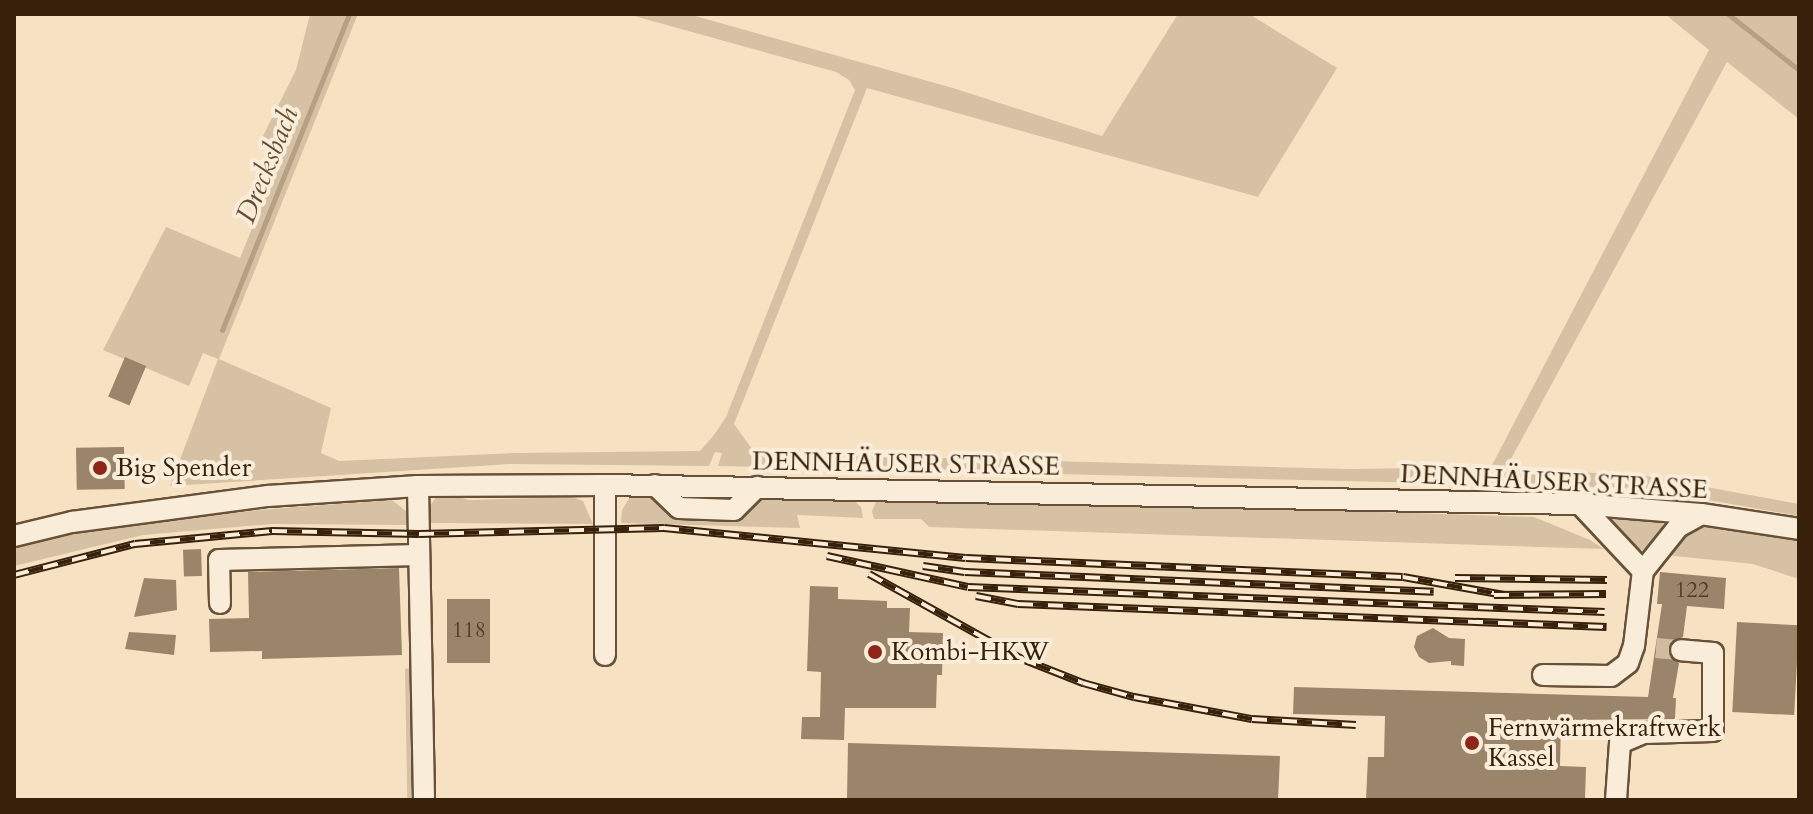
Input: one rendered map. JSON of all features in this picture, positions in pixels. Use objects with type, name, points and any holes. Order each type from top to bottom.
[{"type":"street","name":"DENNHÄUSER STRASSE","points":[[14,536],[72,522],[268,496],[418,486],[605,485],[1580,504],[1701,514],[1799,529]]},
{"type":"street","points":[[605,485],[605,655]]},
{"type":"street","points":[[418,486],[424,800]]},
{"type":"street","points":[[1580,504],[1643,571]]},
{"type":"street","points":[[1543,675],[1611,676],[1628,663],[1634,646],[1643,571],[1678,527],[1701,514]]},
{"type":"street","points":[[220,603],[219,560],[419,555]]},
{"type":"street","points":[[1634,646],[1656,648]]},
{"type":"street","points":[[1616,800],[1620,743],[1644,733],[1713,731],[1713,653],[1681,650]]},
{"type":"shaded area","points":[[310,14],[358,14],[219,359],[331,408],[321,453],[339,461],[513,453],[700,451],[726,417],[855,90],[849,80],[836,72],[627,14],[688,14],[953,88],[1102,136],[1178,14],[1249,14],[1337,68],[1258,197],[867,88],[734,424],[755,453],[1348,469],[1491,467],[1709,50],[1665,14],[1799,14],[1799,119],[1727,62],[1506,468],[1646,476],[1799,504],[1799,516],[1640,488],[718,466],[722,453],[715,452],[709,466],[511,464],[170,486],[218,359],[203,353],[189,386],[103,350],[166,227],[240,258],[282,154],[263,136],[296,70]]},
{"type":"shaded area","points":[[653,494],[678,514],[758,496],[850,497],[861,507],[863,518],[797,515],[800,528],[621,523],[622,510],[630,497]]},
{"type":"shaded area","points":[[455,496],[469,500],[573,497],[583,501],[593,524],[429,523],[430,506],[436,497]]},
{"type":"shaded area","points":[[879,496],[1534,517],[1604,549],[929,527],[921,519],[874,519],[872,511]]},
{"type":"shaded area","points":[[392,500],[411,515],[412,525],[272,524],[143,535],[14,566],[14,546],[74,531],[270,509]]},
{"type":"shaded area","points":[[1609,514],[1656,518],[1663,523],[1665,534],[1649,550],[1633,549],[1606,519]]},
{"type":"shaded area","points":[[1700,524],[1799,540],[1799,579],[1753,564],[1665,555],[1684,532]]},
{"type":"shaded area","points":[[405,668],[431,668],[433,800],[407,800]]},
{"type":"building","points":[[125,357],[146,366],[129,406],[108,397]]},
{"type":"building","name":"Big Spender","points":[[124,447],[125,489],[77,490],[76,448]]},
{"type":"building","points":[[201,549],[202,576],[184,577],[183,550]]},
{"type":"building","points":[[399,568],[402,655],[262,659],[262,651],[210,652],[209,619],[249,618],[248,572]]},
{"type":"building","name":"Fernwärmekraftwerk Kassel","points":[[1660,572],[1726,578],[1724,609],[1687,606],[1683,637],[1670,643],[1669,655],[1679,663],[1673,698],[1676,698],[1675,719],[1561,720],[1560,766],[1586,767],[1585,800],[1366,800],[1368,757],[1384,757],[1385,716],[1293,714],[1294,687],[1648,697],[1662,604],[1657,604]]},
{"type":"building","points":[[144,578],[176,580],[177,610],[134,617]]},
{"type":"building","name":"Kombi-HKW","points":[[810,586],[838,587],[838,599],[887,601],[887,608],[910,608],[909,632],[943,633],[942,675],[937,675],[936,708],[845,708],[844,740],[801,739],[802,717],[820,717],[821,672],[807,671]]},
{"type":"building","points":[[447,599],[490,599],[490,663],[447,663]]},
{"type":"building","points":[[1737,622],[1799,625],[1794,715],[1732,712]]},
{"type":"building","points":[[1433,628],[1449,638],[1465,639],[1464,666],[1451,665],[1451,661],[1429,663],[1419,657],[1414,647],[1417,636]]},
{"type":"building","points":[[129,632],[176,635],[174,655],[125,649]]},
{"type":"building","points":[[848,743],[1280,756],[1278,800],[847,800]]},
{"type":"waterway","name":"Drecksbach","points":[[222,330],[349,14]]},
{"type":"waterway","points":[[1728,14],[1799,70]]},
{"type":"tunnel","points":[[1656,648],[1681,650]]},
{"type":"railway","points":[[14,575],[135,544],[272,531],[419,534],[664,528],[966,558],[1403,577],[1504,595]]},
{"type":"railway","points":[[827,556],[968,587],[1605,612]]},
{"type":"railway","points":[[923,566],[965,572],[1434,592]]},
{"type":"railway","points":[[869,574],[1022,659],[1083,683],[1134,697],[1252,719],[1356,725]]},
{"type":"railway","points":[[1455,578],[1607,580]]},
{"type":"railway","points":[[1494,595],[1606,594]]},
{"type":"railway","points":[[976,596],[1018,604],[1607,627]]},
{"type":"place","name":"Big Spender","points":[[100,468]]},
{"type":"place","name":"Kombi-HKW","points":[[875,652]]},
{"type":"place","name":"Fernwärmekraftwerk Kassel","points":[[1472,743]]}]
